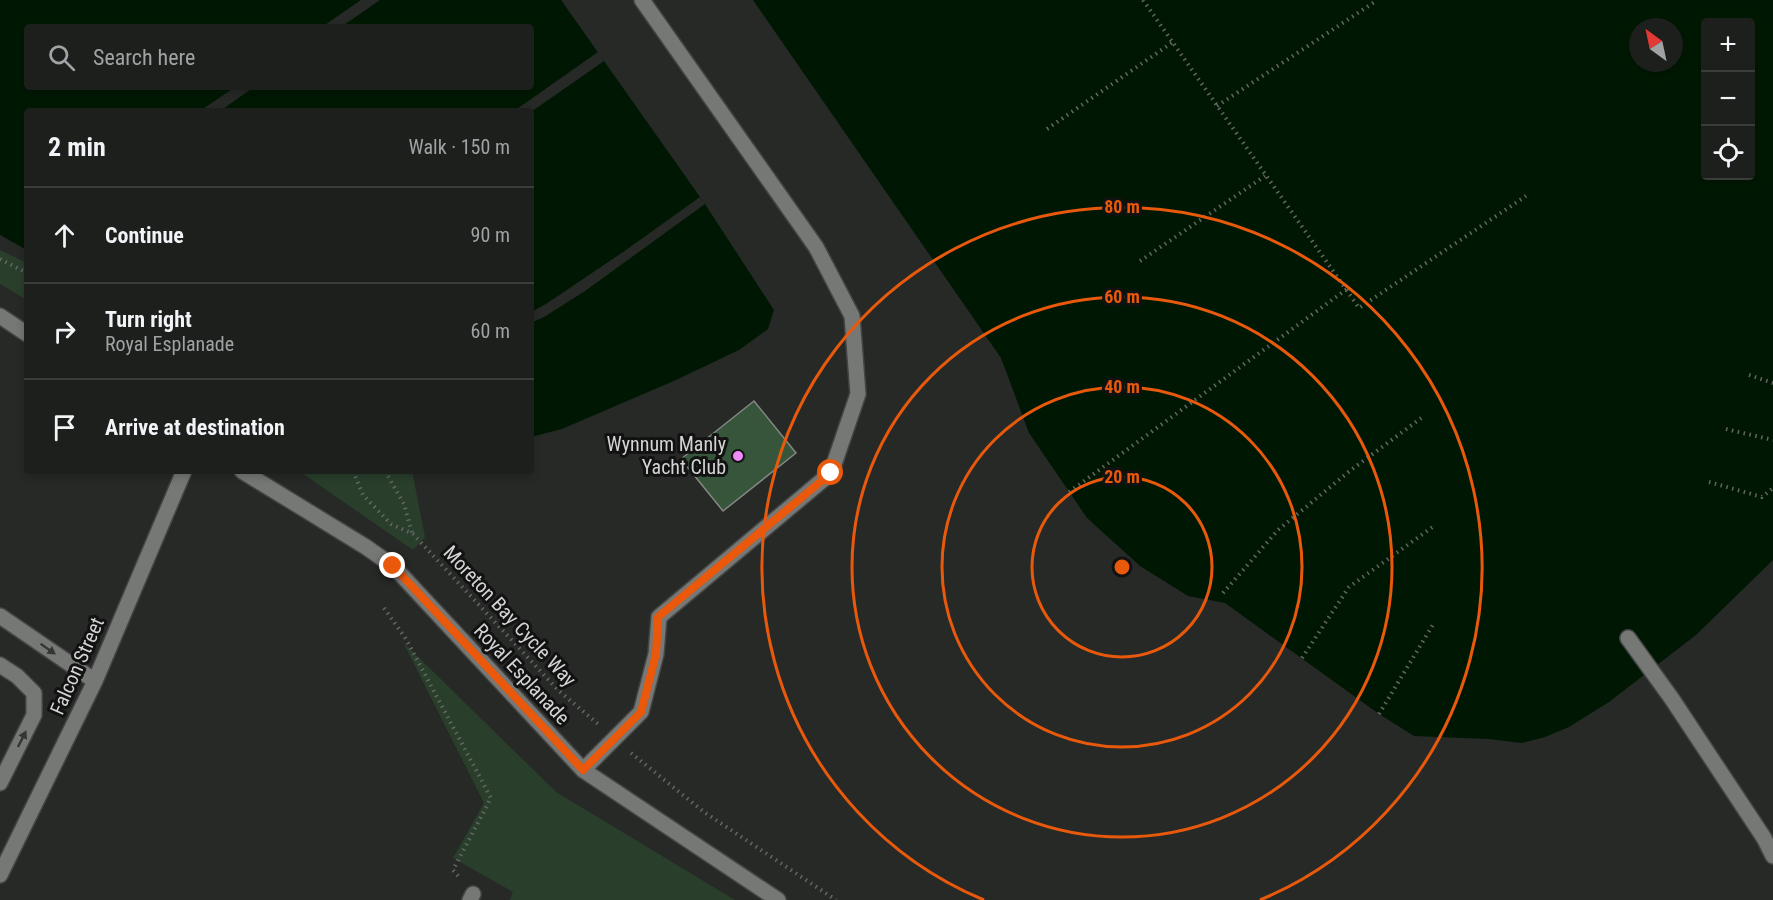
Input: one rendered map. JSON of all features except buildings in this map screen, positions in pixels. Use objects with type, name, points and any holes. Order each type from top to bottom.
[{"type":"street","points":[[583,770],[641,712],[656,654],[658,617],[831,473],[858,394],[852,316],[816,247],[642,0]]},
{"type":"street","points":[[0,316],[24,332]]},
{"type":"street","name":"Falcon Street","points":[[0,875],[95,681],[183,474]]},
{"type":"street","name":"Royal Esplanade","points":[[247,474],[393,566],[583,770],[777,900]]},
{"type":"street","points":[[0,616],[95,681]]},
{"type":"street","points":[[1628,638],[1672,699],[1764,838],[1773,856]]},
{"type":"street","name":"Falcon Street","points":[[0,665],[17,676],[34,693],[34,715],[0,783]]},
{"type":"path","points":[[1143,0],[1359,308],[1526,196]]},
{"type":"path","points":[[1217,106],[1376,1]]},
{"type":"path","points":[[1047,129],[1173,42]]},
{"type":"path","points":[[1140,261],[1265,176]]},
{"type":"path","points":[[0,259],[24,271]]},
{"type":"path","points":[[1069,492],[1347,289]]},
{"type":"path","points":[[1749,375],[1773,383]]},
{"type":"path","points":[[1223,593],[1278,530],[1350,470],[1424,416]]},
{"type":"path","points":[[1726,429],[1773,440]]},
{"type":"path","name":"Moreton Bay Cycle Way","points":[[354,474],[363,495],[391,524],[413,534],[558,690],[588,715]]},
{"type":"path","name":"Moreton Bay Cycle Way","points":[[387,474],[404,504],[413,534]]},
{"type":"path","points":[[1709,483],[1762,497],[1773,488]]},
{"type":"path","points":[[1302,658],[1349,586],[1434,526]]},
{"type":"path","points":[[384,608],[406,639],[492,798],[453,870],[471,897]]},
{"type":"path","points":[[1379,714],[1434,623]]},
{"type":"path","points":[[641,763],[704,812],[836,900]]},
{"type":"shaded area","points":[[0,0],[561,0],[705,204],[774,310],[768,329],[739,350],[562,429],[534,436],[534,108],[24,108],[24,248],[0,235]]},
{"type":"shaded area","points":[[753,0],[1773,0],[1773,560],[1696,635],[1609,702],[1569,727],[1522,743],[1414,736],[1379,714],[1225,603],[1188,596],[1140,566],[1087,518],[1029,433],[1001,358]]},
{"type":"shaded area","points":[[0,250],[24,262],[24,298],[0,284]]},
{"type":"shaded area","points":[[303,474],[413,474],[425,537],[413,550]]},
{"type":"shaded area","points":[[403,642],[556,792],[735,900],[510,900],[513,892],[453,858],[484,803]]},
{"type":"pier","points":[[361,0],[380,0],[345,24],[326,24]]},
{"type":"pier","points":[[598,52],[604,61],[534,110],[534,108],[518,108]]},
{"type":"pier","points":[[231,90],[250,90],[224,108],[204,108]]},
{"type":"pier","points":[[700,197],[705,204],[585,291],[534,322],[534,310],[626,250]]},
{"type":"place","name":"Wynnum Manly Yacht Club","points":[[738,456]]},
{"type":"route","points":[[393,566],[583,770],[641,712],[656,654],[658,617],[831,473]]}]
